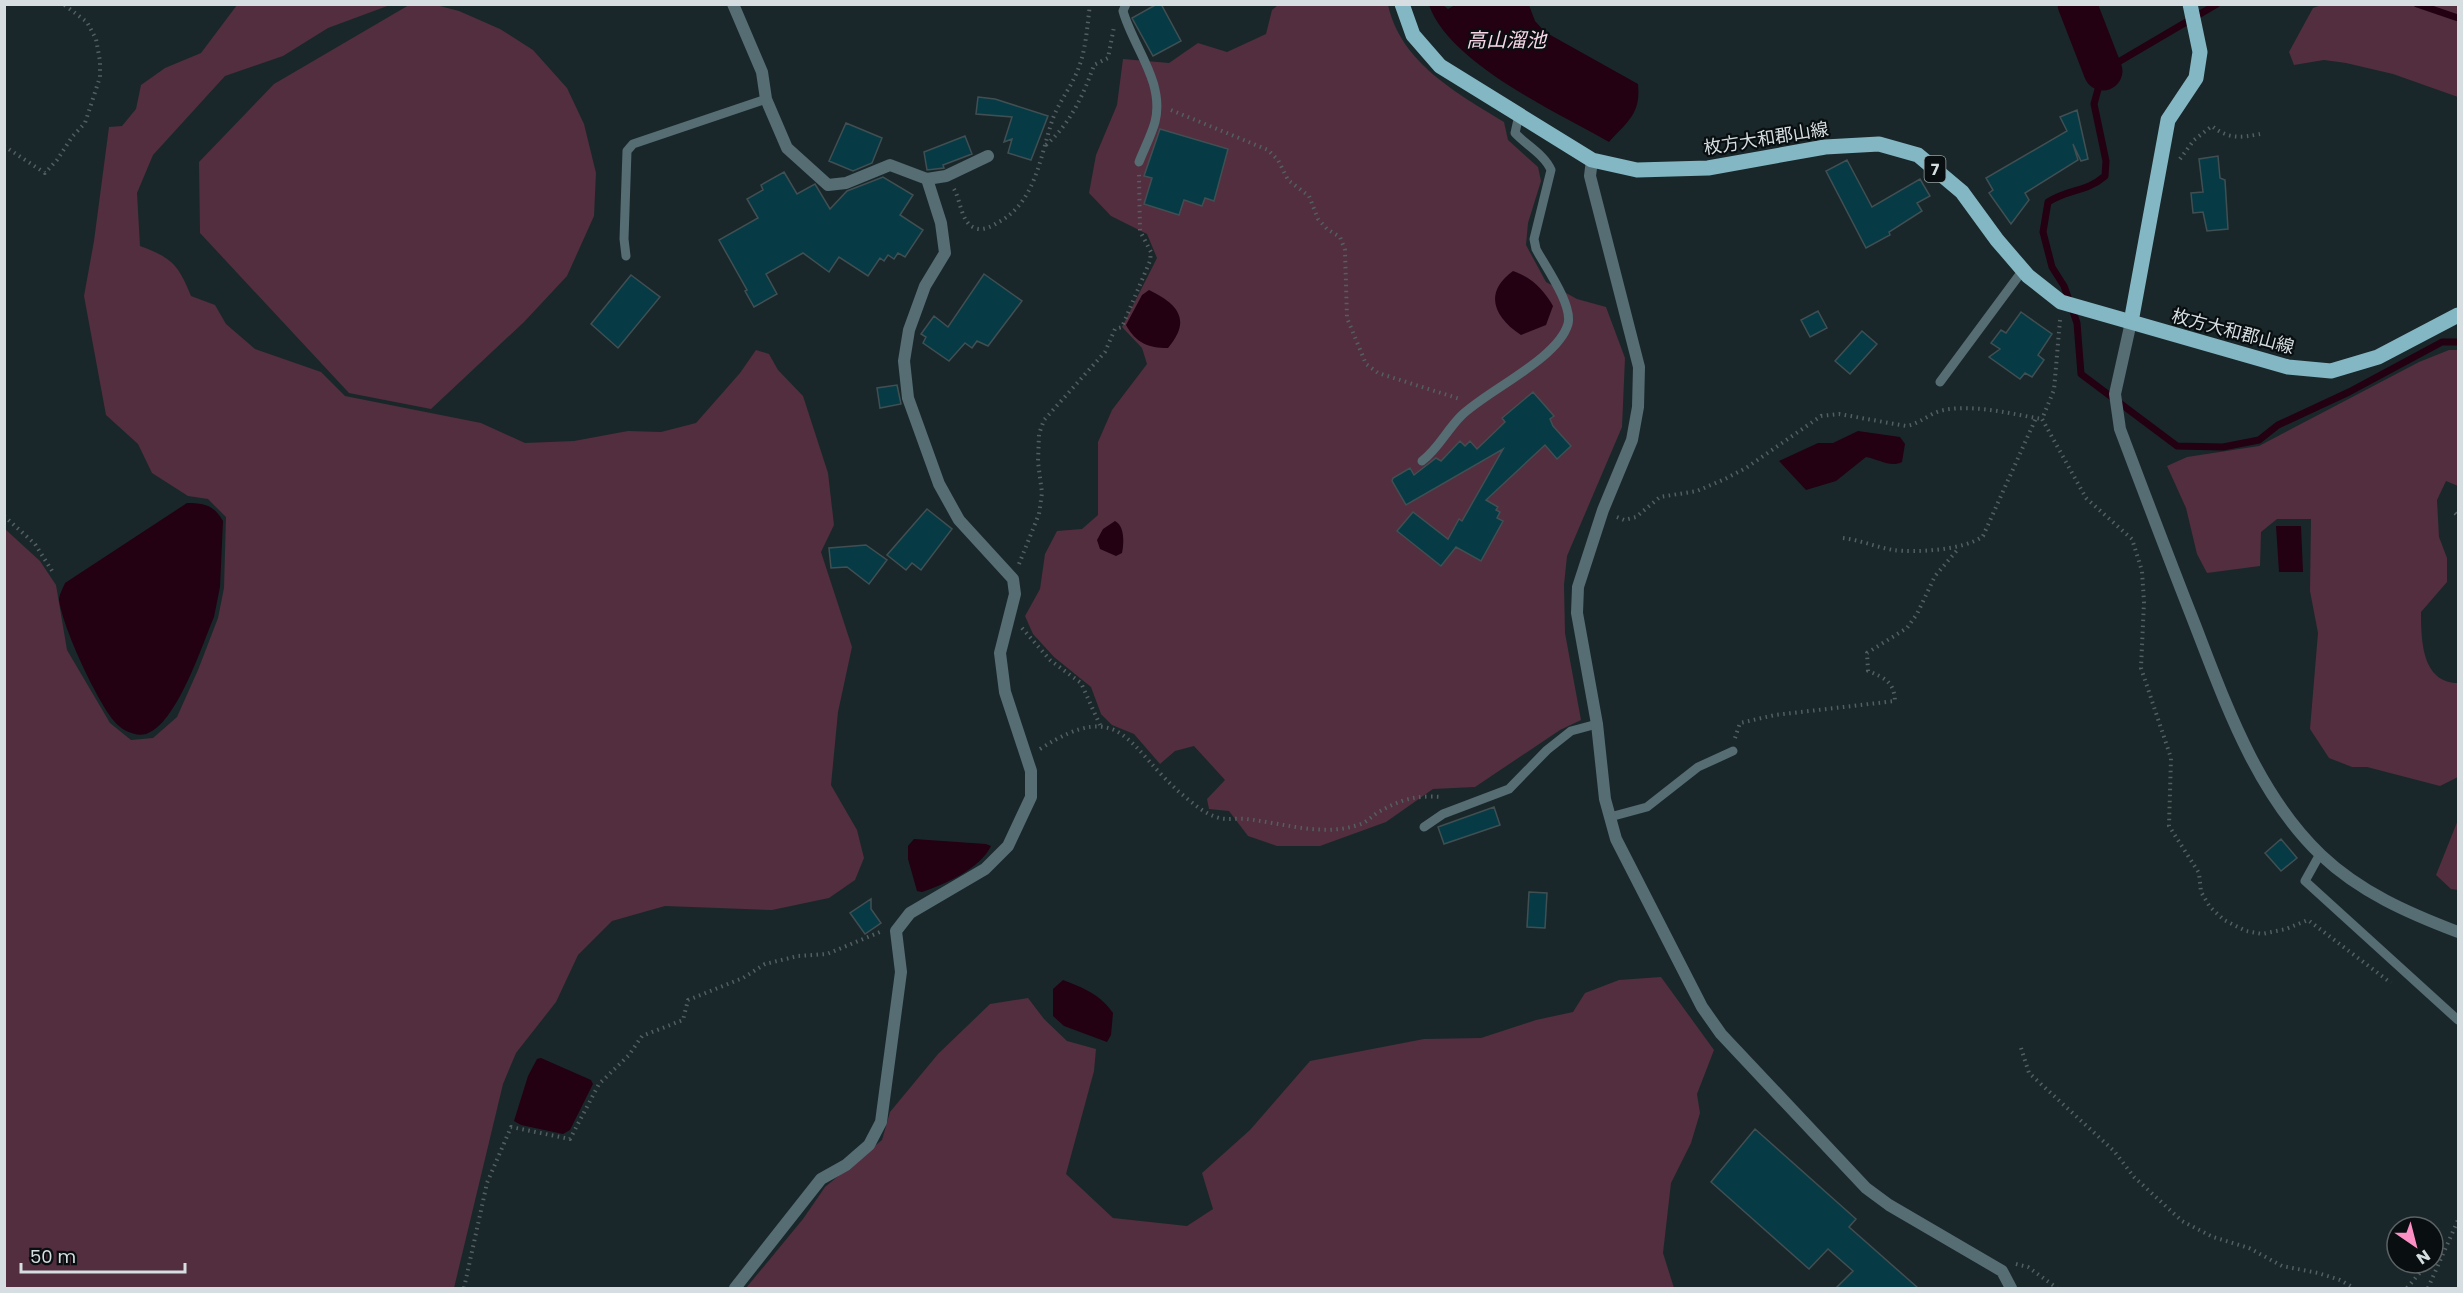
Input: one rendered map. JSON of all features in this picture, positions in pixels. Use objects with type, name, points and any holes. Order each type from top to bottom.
[{"type":"main road","name":"枚方大和郡山線","points":[[1402,4],[1413,35],[1440,66],[1592,160],[1637,170],[1708,168],[1825,147],[1879,144],[1918,155],[1962,192],[2023,270],[2061,302],[2288,367],[2331,371],[2378,357],[2458,315]]},
{"type":"main road","points":[[2131,322],[2168,120],[2196,78],[2200,52],[2190,4]]},
{"type":"street","points":[[733,4],[762,72],[766,99],[787,148],[828,185],[846,183],[890,165],[927,179],[946,176],[988,156]]},
{"type":"street","points":[[1592,160],[1590,177],[1639,367],[1638,407],[1632,440],[1603,510],[1578,587],[1576,613],[1597,724],[1605,799],[1616,839],[1702,1007],[1721,1034],[1866,1188],[1889,1205],[2002,1271],[2011,1288]]},
{"type":"street","points":[[735,1288],[822,1179],[846,1165],[868,1145],[881,1122],[887,1093],[901,972],[896,932],[910,913],[966,882],[1008,846],[1031,797],[1031,771],[1004,682],[1000,653],[1015,594],[1014,579],[959,520],[939,484],[908,398],[904,361],[909,330],[925,286],[945,253],[941,223],[927,179]]},
{"type":"street","points":[[2131,322],[2115,394],[2120,429],[2205,650],[2247,750],[2268,790],[2320,854],[2374,896],[2458,932]]},
{"type":"lane","points":[[1125,8],[1127,24],[1146,61],[1156,93],[1155,121],[1139,162]]},
{"type":"lane","points":[[626,256],[624,239],[627,152],[633,144],[766,99]]},
{"type":"lane","points":[[1422,460],[1435,451],[1460,417],[1526,370],[1554,343],[1568,325],[1568,309],[1536,249],[1534,239],[1551,170],[1547,160],[1528,148],[1515,133],[1519,115]]},
{"type":"lane","points":[[1940,382],[2023,270]]},
{"type":"lane","points":[[1424,826],[1443,814],[1509,789],[1547,750],[1571,731],[1597,724]]},
{"type":"lane","points":[[1610,818],[1647,807],[1698,767],[1733,751]]},
{"type":"lane","points":[[2320,854],[2305,881],[2458,1020]]},
{"type":"path","points":[[4,147],[45,173],[85,123],[100,77],[96,39],[87,22],[63,4]]},
{"type":"path","points":[[946,176],[959,197],[965,222],[976,229],[988,228],[1004,220],[1022,205],[1046,145],[1061,98],[1079,64],[1085,45],[1090,4]]},
{"type":"path","points":[[1046,145],[1072,113],[1086,88],[1094,65],[1108,58],[1112,30],[1125,8]]},
{"type":"path","points":[[1156,104],[1268,150],[1278,160],[1288,180],[1309,196],[1318,219],[1327,229],[1340,237],[1344,250],[1347,318],[1365,364],[1378,373],[1475,405]]},
{"type":"path","points":[[2175,166],[2194,140],[2212,126],[2223,135],[2240,138],[2260,134]]},
{"type":"path","points":[[1014,579],[1039,514],[1042,493],[1038,462],[1039,434],[1044,420],[1105,352],[1115,330],[1122,327],[1150,261],[1151,252],[1140,231],[1139,162]]},
{"type":"path","points":[[2042,419],[2054,390],[2061,302]]},
{"type":"path","points":[[1603,510],[1624,520],[1636,517],[1660,497],[1697,491],[1725,479],[1746,468],[1821,416],[1839,414],[1906,426],[1916,425],[1932,414],[1945,410],[1988,411],[2042,419]]},
{"type":"path","points":[[1843,538],[1895,550],[1959,548],[1976,542],[1983,536],[2036,418]]},
{"type":"path","points":[[2042,419],[2086,498],[2132,539],[2142,571],[2144,591],[2141,668],[2171,758],[2169,826],[2199,873],[2201,892],[2210,907],[2224,920],[2246,931],[2262,934],[2286,929],[2308,920],[2392,984]]},
{"type":"path","points":[[4,516],[35,544],[54,574]]},
{"type":"path","points":[[1733,751],[1740,723],[1775,715],[1896,701],[1890,681],[1868,671],[1867,653],[1907,628],[1917,614],[1935,576],[1959,548]]},
{"type":"path","points":[[1010,614],[1038,648],[1081,683],[1100,725]]},
{"type":"path","points":[[1027,757],[1059,737],[1088,725],[1100,725],[1133,741],[1152,767],[1202,811],[1220,818],[1339,831],[1362,824],[1378,813],[1418,795],[1447,797]]},
{"type":"path","points":[[464,1288],[487,1183],[511,1127],[570,1139],[599,1084],[629,1055],[642,1036],[683,1020],[688,1000],[743,978],[765,964],[798,956],[826,954],[879,932],[896,932]]},
{"type":"path","points":[[2021,1048],[2029,1073],[2114,1151],[2134,1177],[2182,1221],[2213,1237],[2249,1248],[2282,1266],[2329,1276],[2354,1288]]},
{"type":"path","points":[[2445,1247],[2458,1220]]},
{"type":"path","points":[[2002,1271],[2014,1264],[2028,1267],[2057,1288]]},
{"type":"path","points":[[2407,1288],[2418,1275]]},
{"type":"shaded area","points":[[237,5],[390,5],[328,28],[283,56],[225,76],[153,155],[137,193],[140,246],[160,254],[173,264],[182,276],[191,296],[215,305],[226,324],[255,349],[321,372],[345,396],[481,423],[525,443],[574,441],[628,431],[661,432],[696,423],[740,373],[756,350],[769,354],[778,370],[803,396],[828,473],[834,525],[821,552],[852,647],[838,712],[831,785],[857,830],[864,858],[855,880],[829,898],[772,910],[665,906],[612,921],[578,955],[556,1002],[516,1053],[503,1084],[454,1288],[5,1288],[5,529],[40,561],[56,585],[67,650],[110,723],[131,740],[153,738],[177,717],[218,618],[224,588],[226,517],[208,499],[188,496],[152,473],[138,444],[106,415],[84,296],[94,241],[109,127],[122,126],[136,109],[141,85],[165,68],[201,53]]},
{"type":"shaded area","points":[[409,5],[436,5],[459,11],[500,29],[533,50],[567,88],[584,124],[596,173],[594,216],[567,276],[524,322],[431,409],[349,393],[200,233],[199,162],[274,84]]},
{"type":"shaded area","points":[[1278,5],[1388,5],[1405,44],[1418,60],[1450,88],[1504,122],[1508,140],[1538,167],[1541,181],[1528,223],[1526,245],[1546,282],[1577,299],[1606,307],[1625,358],[1622,427],[1567,556],[1564,585],[1565,633],[1581,720],[1560,730],[1475,787],[1433,789],[1386,822],[1320,846],[1277,846],[1248,836],[1229,811],[1209,809],[1207,799],[1225,780],[1194,746],[1175,751],[1160,764],[1134,734],[1112,725],[1101,714],[1091,687],[1054,657],[1033,634],[1025,616],[1040,589],[1045,554],[1057,531],[1082,529],[1098,515],[1098,442],[1112,410],[1147,364],[1142,348],[1122,327],[1157,258],[1147,234],[1111,216],[1089,193],[1096,155],[1117,105],[1123,59],[1169,63],[1198,43],[1227,52],[1266,34],[1272,10]]},
{"type":"shaded area","points":[[2321,5],[2458,5],[2458,97],[2393,74],[2346,63],[2324,60],[2294,65],[2289,52],[2313,8]]},
{"type":"shaded area","points":[[2449,350],[2458,350],[2458,486],[2446,481],[2437,500],[2439,537],[2447,558],[2447,582],[2421,612],[2423,647],[2430,668],[2446,681],[2458,683],[2458,777],[2440,786],[2367,767],[2352,767],[2329,758],[2310,729],[2318,633],[2310,591],[2311,519],[2277,519],[2261,532],[2260,566],[2207,573],[2197,554],[2186,508],[2167,466],[2187,457],[2259,446],[2419,362]]},
{"type":"shaded area","points":[[2458,820],[2458,890],[2451,889],[2436,875]]},
{"type":"shaded area","points":[[1661,977],[1714,1050],[1697,1094],[1700,1113],[1691,1143],[1671,1183],[1663,1253],[1674,1288],[746,1288],[803,1219],[825,1187],[882,1140],[890,1112],[938,1054],[990,1004],[1028,998],[1044,1019],[1067,1041],[1096,1049],[1094,1071],[1066,1174],[1113,1218],[1187,1226],[1213,1209],[1202,1173],[1250,1130],[1310,1061],[1424,1039],[1481,1038],[1536,1020],[1573,1012],[1585,993],[1619,980]]},
{"type":"water","name":"高山溜池","points":[[1429,5],[1443,5],[1448,9],[1455,5],[1529,5],[1535,21],[1545,32],[1638,84],[1637,103],[1632,116],[1609,142],[1534,101],[1481,66],[1458,47],[1440,26]]},
{"type":"water","points":[[1513,271],[1536,285],[1553,306],[1546,325],[1521,335],[1504,320],[1496,305],[1495,296],[1498,288]]},
{"type":"water","points":[[1149,290],[1168,301],[1178,314],[1179,329],[1168,348],[1143,343],[1126,325],[1142,295]]},
{"type":"water","points":[[1858,431],[1900,437],[1905,444],[1902,462],[1889,464],[1866,457],[1836,481],[1806,490],[1779,461],[1818,443],[1833,443]]},
{"type":"water","points":[[187,503],[212,508],[223,521],[220,587],[214,617],[187,682],[168,715],[157,727],[146,734],[133,734],[117,724],[98,697],[81,663],[59,600],[65,583]]},
{"type":"water","points":[[1115,521],[1121,527],[1123,540],[1122,553],[1116,556],[1100,549],[1097,540],[1103,529]]},
{"type":"water","points":[[2276,526],[2301,526],[2303,572],[2279,572]]},
{"type":"water","points":[[914,839],[991,846],[979,862],[970,869],[941,885],[922,892],[917,891],[908,859],[908,846]]},
{"type":"water","points":[[1063,980],[1091,993],[1103,1001],[1113,1013],[1111,1035],[1107,1042],[1064,1026],[1053,1016],[1053,989]]},
{"type":"water","points":[[541,1058],[591,1080],[593,1084],[570,1130],[563,1134],[521,1125],[514,1121],[528,1076],[537,1059]]},
{"type":"building","points":[[1161,4],[1181,41],[1153,56],[1132,18]]},
{"type":"building","points":[[978,97],[995,99],[1048,116],[1031,160],[1008,153],[1012,139],[1004,142],[1012,117],[976,114]]},
{"type":"building","points":[[2077,110],[2088,159],[2081,161],[2073,144],[2078,160],[2025,193],[2029,200],[2011,224],[1989,193],[1993,190],[1986,178],[2067,131],[2060,117]]},
{"type":"building","points":[[846,123],[882,138],[872,163],[853,171],[829,161]]},
{"type":"building","points":[[1160,129],[1228,149],[1214,201],[1205,198],[1202,206],[1184,200],[1179,215],[1144,204],[1152,178],[1144,176]]},
{"type":"building","points":[[965,136],[972,154],[943,165],[944,168],[927,170],[924,152]]},
{"type":"building","points":[[2218,156],[2220,178],[2225,180],[2228,229],[2207,231],[2203,212],[2193,213],[2191,193],[2203,192],[2199,159]]},
{"type":"building","points":[[1847,160],[1872,207],[1920,179],[1930,196],[1917,203],[1922,211],[1889,232],[1890,235],[1866,248],[1826,171]]},
{"type":"building","points":[[784,172],[797,194],[815,184],[830,209],[847,191],[883,177],[913,195],[900,215],[923,230],[905,257],[898,253],[894,259],[888,255],[884,261],[880,258],[868,276],[839,257],[829,272],[803,253],[766,274],[777,294],[754,307],[719,240],[758,218],[747,199],[763,190],[761,185]]},
{"type":"building","points":[[984,274],[1022,301],[988,346],[977,341],[972,348],[965,343],[949,361],[923,343],[926,337],[921,334],[934,316],[948,327]]},
{"type":"building","points":[[631,275],[660,297],[618,348],[591,324]]},
{"type":"building","points":[[1818,311],[1827,328],[1810,337],[1801,320]]},
{"type":"building","points":[[2021,312],[2052,334],[2038,355],[2044,360],[2032,377],[2025,373],[2020,379],[1989,357],[2000,349],[1991,343],[2001,330],[2006,333]]},
{"type":"building","points":[[1862,331],[1877,344],[1850,374],[1835,361]]},
{"type":"building","points":[[897,385],[901,404],[880,408],[877,388]]},
{"type":"building","points":[[1533,392],[1554,416],[1550,419],[1553,426],[1571,446],[1557,459],[1545,445],[1486,500],[1498,507],[1496,510],[1500,512],[1497,518],[1503,521],[1481,561],[1456,547],[1441,566],[1397,531],[1413,512],[1448,539],[1459,519],[1462,521],[1503,449],[1406,505],[1392,481],[1393,478],[1410,468],[1414,475],[1436,458],[1441,461],[1460,441],[1465,446],[1470,441],[1477,449],[1505,422],[1502,418]]},
{"type":"building","points":[[927,509],[952,529],[921,570],[912,563],[906,570],[887,555]]},
{"type":"building","points":[[866,545],[887,560],[869,584],[847,567],[831,568],[829,548]]},
{"type":"building","points":[[1494,807],[1500,825],[1444,844],[1438,827]]},
{"type":"building","points":[[2281,839],[2297,858],[2281,871],[2265,853]]},
{"type":"building","points":[[1529,892],[1547,893],[1545,928],[1527,927]]},
{"type":"building","points":[[871,899],[871,909],[881,923],[865,934],[850,913]]},
{"type":"building","points":[[1755,1129],[1856,1219],[1849,1227],[1918,1288],[1836,1288],[1853,1271],[1828,1249],[1809,1269],[1711,1182]]},
{"type":"waterway","points":[[2077,4],[2103,71]]},
{"type":"waterway","points":[[2217,4],[2103,71],[2094,104],[2106,161],[2105,176],[2091,185],[2063,194],[2048,202],[2043,232],[2052,267],[2064,286],[2077,323],[2081,374],[2177,446],[2223,447],[2259,440],[2278,425],[2349,392],[2442,342],[2458,342]]},
{"type":"waterway","points":[[2417,4],[2458,18]]}]
